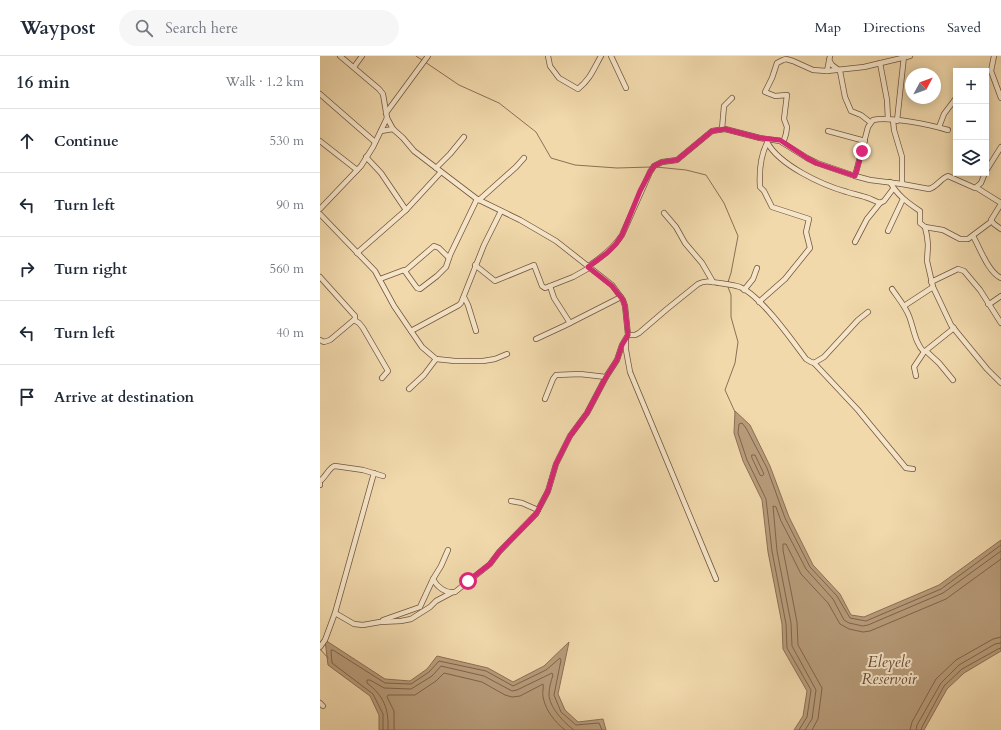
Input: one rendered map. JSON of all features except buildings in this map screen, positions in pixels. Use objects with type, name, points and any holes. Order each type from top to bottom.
[{"type":"street","points":[[340,56],[379,88],[383,94],[386,116],[392,129],[403,138],[414,151],[478,199],[520,220],[556,241],[612,286],[621,298],[625,306],[627,337],[626,350],[630,372],[716,579]]},
{"type":"street","points":[[354,67],[362,56]]},
{"type":"street","points":[[320,209],[357,170],[375,142],[386,116],[428,56]]},
{"type":"street","points":[[548,56],[550,66],[559,78],[578,89],[592,76],[601,56]]},
{"type":"street","points":[[611,56],[626,88]]},
{"type":"street","points":[[783,143],[786,134],[784,120],[787,95],[775,96],[765,92],[777,63],[786,58],[813,70],[827,72],[864,67],[906,56],[893,120]]},
{"type":"street","points":[[994,56],[992,71],[1001,98]]},
{"type":"street","points":[[830,58],[832,65],[840,71],[845,96],[850,110],[861,115],[870,122]]},
{"type":"street","points":[[827,72],[830,58]]},
{"type":"street","points":[[880,63],[887,100],[902,158],[902,184]]},
{"type":"street","points":[[320,94],[375,142]]},
{"type":"street","points":[[722,129],[724,106],[732,98]]},
{"type":"street","points":[[939,127],[944,114],[953,102]]},
{"type":"street","points":[[855,176],[870,122],[876,119],[916,122],[948,130]]},
{"type":"street","points":[[380,131],[392,129]]},
{"type":"street","points":[[475,265],[495,281],[534,264],[543,287],[550,286],[573,277],[607,253],[616,244],[622,235],[640,191],[654,166],[662,162],[677,160],[712,131],[722,129],[766,141],[780,140],[816,163],[870,180],[890,182],[929,189],[933,188],[942,179],[948,176],[972,188],[977,188],[1001,204],[992,218],[992,221],[973,236],[965,240],[943,230],[925,227],[920,223],[920,211],[903,199],[890,182]]},
{"type":"street","points":[[828,131],[864,141]]},
{"type":"street","points":[[436,168],[464,137]]},
{"type":"street","points":[[320,141],[357,170]]},
{"type":"street","points":[[766,141],[775,153],[792,167],[803,173],[846,192],[880,203]]},
{"type":"street","points":[[759,302],[785,279],[810,248],[806,232],[809,219],[772,207],[764,191],[760,187],[761,157],[766,141]]},
{"type":"street","points":[[989,167],[1001,147]]},
{"type":"street","points":[[366,157],[381,173],[406,210]]},
{"type":"street","points":[[405,271],[417,288],[420,289],[444,271],[478,199],[513,170],[524,158]]},
{"type":"street","points":[[357,253],[406,210],[441,172]]},
{"type":"street","points":[[977,188],[984,176]]},
{"type":"street","points":[[855,242],[867,219],[894,189]]},
{"type":"street","points":[[888,231],[903,199]]},
{"type":"street","points":[[410,331],[459,305],[464,297],[475,265],[501,211]]},
{"type":"street","points":[[664,213],[676,227],[685,243],[702,263],[713,282]]},
{"type":"street","points":[[320,214],[375,271],[394,306],[410,331],[422,346],[436,359],[455,362],[483,361],[495,359],[506,354]]},
{"type":"street","points":[[992,221],[1001,229]]},
{"type":"street","points":[[925,227],[928,245],[927,261],[932,284],[954,328],[987,369],[1001,383]]},
{"type":"street","points":[[973,236],[988,265],[995,274],[1001,278]]},
{"type":"street","points":[[380,279],[402,270],[405,271],[434,246],[439,248],[449,258]]},
{"type":"street","points":[[744,290],[753,279],[757,268]]},
{"type":"street","points":[[904,306],[932,284],[958,270],[964,271],[980,290],[1001,323]]},
{"type":"street","points":[[320,277],[355,316],[354,320]]},
{"type":"street","points":[[380,622],[411,619],[430,607],[436,601],[455,592],[490,564],[499,552],[534,517],[548,491],[556,464],[570,436],[587,413],[617,360],[622,345],[627,337],[640,333],[667,308],[704,281],[739,287],[759,302],[784,330],[806,359],[814,363],[858,410],[906,468],[913,469]]},
{"type":"street","points":[[550,286],[554,298],[570,323]]},
{"type":"street","points":[[892,289],[904,306],[919,346],[939,363],[953,380]]},
{"type":"street","points":[[988,304],[1001,296]]},
{"type":"street","points":[[464,297],[476,331]]},
{"type":"street","points":[[536,339],[621,298]]},
{"type":"street","points":[[814,363],[824,357],[858,320],[868,312]]},
{"type":"street","points":[[320,340],[324,342],[330,340],[354,320]]},
{"type":"street","points":[[354,320],[363,328],[388,371],[382,378]]},
{"type":"street","points":[[916,376],[914,367],[925,352],[954,328]]},
{"type":"street","points":[[409,389],[424,375],[436,359]]},
{"type":"street","points":[[545,399],[553,378],[556,375],[580,374],[606,377]]},
{"type":"street","points":[[320,481],[328,474],[332,466],[363,470],[383,476]]},
{"type":"street","points":[[320,648],[325,640],[335,613],[374,473]]},
{"type":"street","points":[[511,501],[522,503],[538,510]]},
{"type":"street","points":[[335,613],[354,624],[368,625],[420,607],[448,550]]},
{"type":"street","points":[[433,579],[441,589],[451,593]]},
{"type":"water","name":"Eleyele Reservoir","points":[[735,411],[750,425],[770,466],[789,517],[813,565],[840,594],[851,615],[864,617],[939,585],[1001,540],[1001,651],[964,673],[947,689],[924,730],[794,730],[803,716],[807,691],[783,649],[782,624],[768,552],[762,500],[743,461],[734,433]]},
{"type":"water","points":[[325,640],[385,679],[410,681],[427,669],[437,656],[488,668],[513,682],[544,666],[569,642],[558,694],[565,710],[578,722],[603,719],[606,730],[379,730],[379,715],[370,696],[328,665]]},
{"type":"waterway","points":[[416,56],[422,60]]},
{"type":"waterway","points":[[425,62],[459,85],[499,103],[536,132],[551,158],[575,165],[617,168],[651,167]]},
{"type":"waterway","points":[[656,167],[686,170],[706,175],[724,203],[738,236],[728,282]]},
{"type":"waterway","points":[[728,287],[731,295],[731,317],[738,342],[735,363],[725,390],[735,412]]},
{"type":"waterway","points":[[320,649],[328,658]]},
{"type":"route","points":[[468,581],[490,564],[499,552],[534,517],[548,491],[556,464],[570,436],[587,413],[617,360],[622,345],[628,335],[625,306],[623,300],[609,282],[588,267],[607,253],[622,235],[640,191],[654,166],[662,162],[677,160],[712,131],[722,129],[760,138],[780,140],[816,163],[855,176],[862,151]]}]
